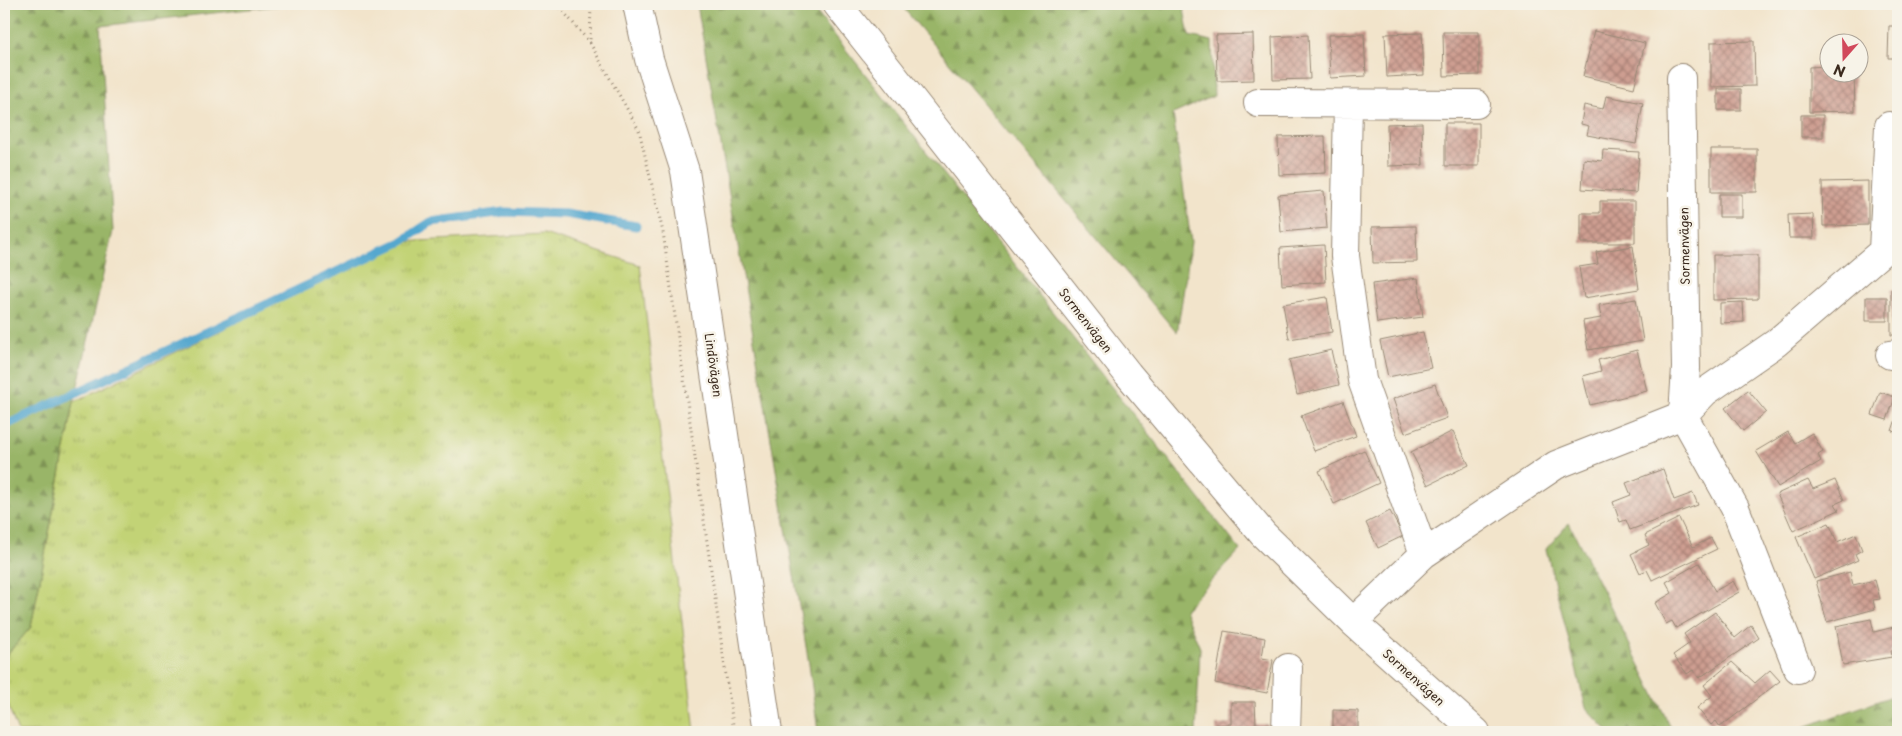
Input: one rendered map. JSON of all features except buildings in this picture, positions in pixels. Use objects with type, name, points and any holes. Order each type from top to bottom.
[{"type":"street","name":"Lindövägen","points":[[636,4],[649,59],[685,171],[768,732]]},
{"type":"street","name":"Sormenvägen","points":[[837,4],[1128,374],[1263,534],[1353,622],[1476,732]]},
{"type":"street","name":"Sormenvägen","points":[[1681,78],[1686,368],[1682,415]]},
{"type":"street","points":[[1258,103],[1476,104]]},
{"type":"street","points":[[1348,104],[1345,256],[1362,380],[1424,554]]},
{"type":"street","points":[[1353,622],[1424,554],[1556,465],[1682,415],[1704,392],[1776,343],[1891,252],[1889,126]]},
{"type":"street","points":[[1682,415],[1735,508],[1798,669]]},
{"type":"street","points":[[1286,732],[1288,668]]},
{"type":"path","points":[[557,4],[590,43],[639,130],[663,232],[734,732]]},
{"type":"path","points":[[590,43],[591,4]]},
{"type":"green space","points":[[4,4],[293,4],[100,26],[113,231],[74,402],[31,627],[4,658]]},
{"type":"green space","points":[[697,4],[810,4],[1240,550],[1184,610],[1200,648],[1196,732],[818,732],[809,664]]},
{"type":"green space","points":[[900,4],[1183,4],[1189,36],[1212,41],[1214,96],[1173,114],[1191,242],[1177,333]]},
{"type":"green space","points":[[544,234],[640,265],[695,732],[18,732],[4,695],[4,658],[31,627],[74,402],[401,242]]},
{"type":"green space","points":[[1569,523],[1673,732],[1609,732],[1586,708],[1546,549]]},
{"type":"green space","points":[[1898,694],[1898,732],[1790,732]]},
{"type":"waterway","points":[[4,426],[401,242],[431,222],[504,212],[566,214],[636,226]]}]
